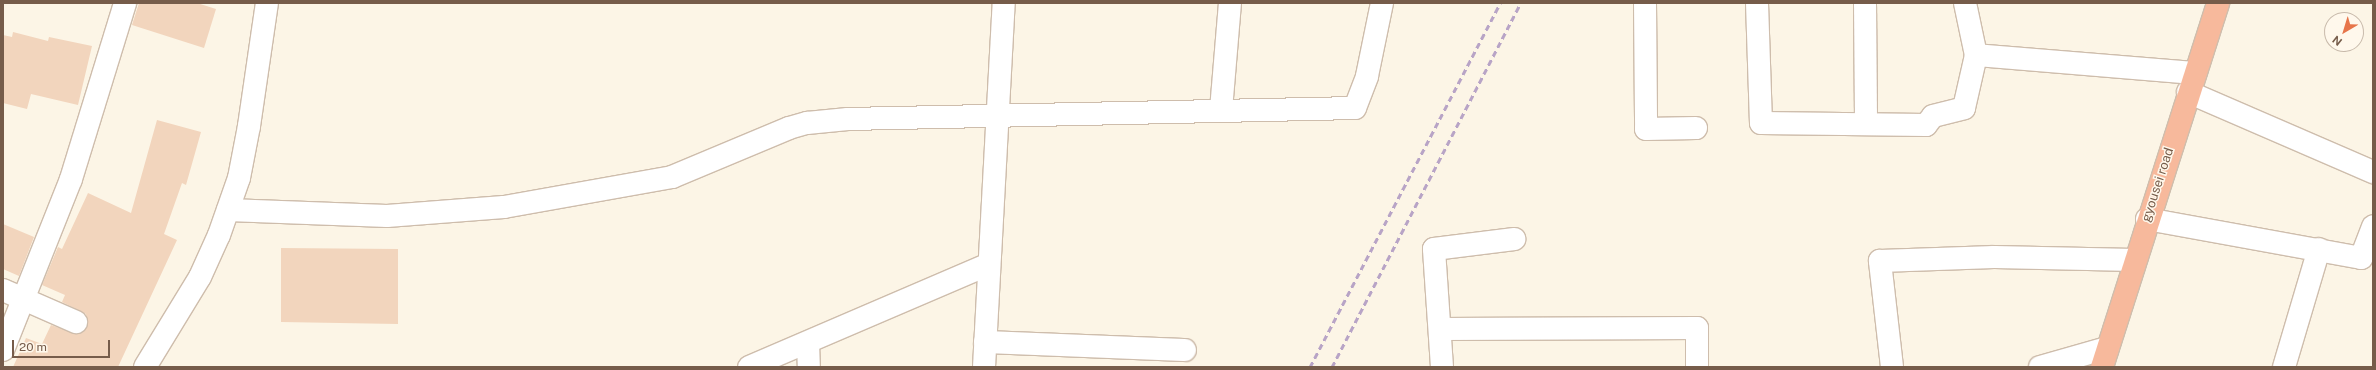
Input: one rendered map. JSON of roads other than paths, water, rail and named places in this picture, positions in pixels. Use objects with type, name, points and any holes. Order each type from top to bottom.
[{"type":"highway","name":"gyousei road","points":[[2104,357],[2191,82],[2218,3]]},
{"type":"street","points":[[3,350],[25,300],[72,179],[125,3]]},
{"type":"street","points":[[145,367],[200,276],[228,210],[239,178],[249,126],[267,3]]},
{"type":"street","points":[[984,367],[1004,3]]},
{"type":"street","points":[[1221,110],[1230,3]]},
{"type":"street","points":[[228,210],[387,216],[504,207],[672,177],[789,128],[807,123],[848,119],[998,114],[1355,108],[1367,76],[1382,3]]},
{"type":"street","points":[[1645,3],[1646,129],[1696,128]]},
{"type":"street","points":[[1757,3],[1761,123],[1926,125],[1933,116],[1964,108],[1976,56],[1965,3]]},
{"type":"street","points":[[1865,3],[1866,124]]},
{"type":"street","points":[[1976,56],[2191,82],[2373,172]]},
{"type":"street","points":[[2148,219],[2362,258],[2373,226]]},
{"type":"street","points":[[1442,367],[1441,329],[1434,249],[1514,239]]},
{"type":"street","points":[[2284,367],[2319,249]]},
{"type":"street","points":[[1892,367],[1880,261],[1994,257],[2134,260]]},
{"type":"street","points":[[749,367],[808,343],[989,264]]},
{"type":"street","points":[[3,290],[76,322]]},
{"type":"street","points":[[1441,329],[1697,328],[1697,367]]},
{"type":"street","points":[[985,342],[1185,350]]},
{"type":"street","points":[[808,343],[808,367]]},
{"type":"street","points":[[2040,367],[2104,357]]},
{"type":"railway","points":[[1310,367],[1500,3]]},
{"type":"railway","points":[[1332,367],[1521,3]]}]
